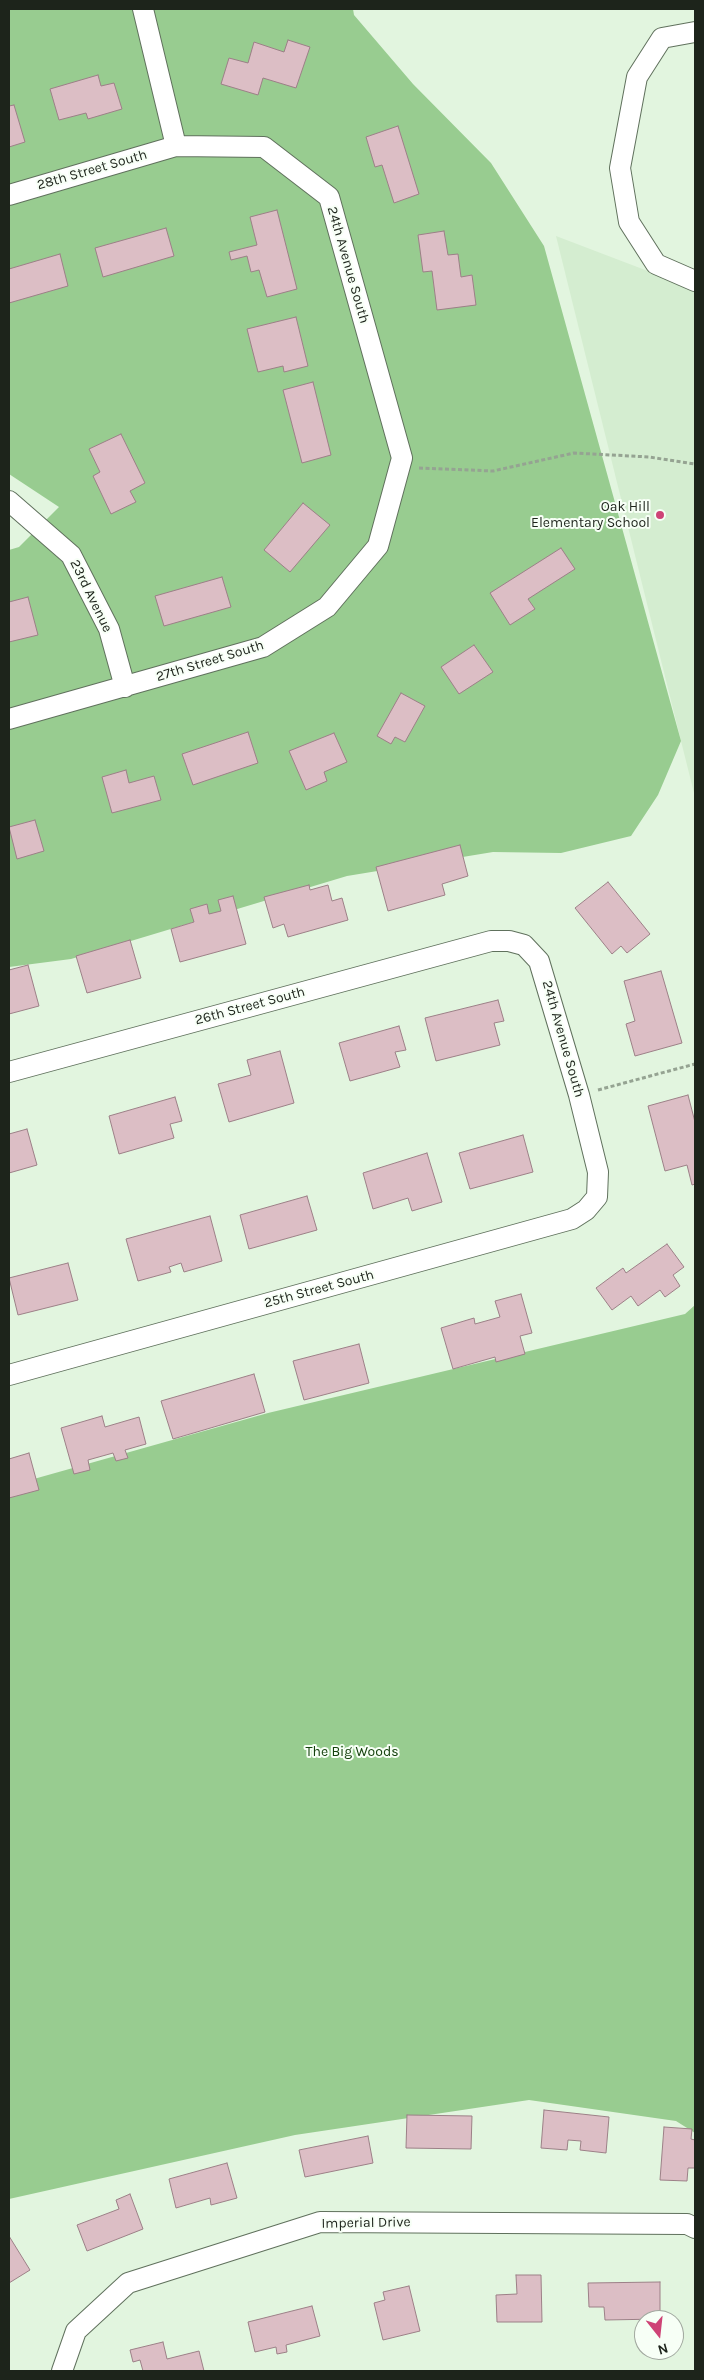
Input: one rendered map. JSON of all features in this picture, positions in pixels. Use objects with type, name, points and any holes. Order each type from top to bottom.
[{"type":"street","points":[[143,9],[176,146]]},
{"type":"street","points":[[695,32],[662,38],[637,77],[620,168],[629,222],[656,264],[695,280]]},
{"type":"street","name":"28th Street South","points":[[9,195],[176,146]]},
{"type":"street","name":"24th Avenue South","points":[[176,146],[264,147],[329,197],[402,458]]},
{"type":"street","name":"27th Street South","points":[[9,719],[263,647],[327,607],[378,546],[402,458]]},
{"type":"street","name":"23rd Avenue","points":[[9,501],[71,555],[108,629],[125,687]]},
{"type":"street","name":"24th Avenue South","points":[[491,940],[509,941],[524,945],[539,961],[574,1076],[598,1172]]},
{"type":"street","name":"26th Street South","points":[[9,1072],[491,940]]},
{"type":"street","name":"25th Street South","points":[[9,1375],[572,1219],[586,1210],[597,1197],[598,1172]]},
{"type":"street","name":"Imperial Drive","points":[[62,2371],[76,2330],[128,2283],[320,2222],[687,2224],[695,2228]]},
{"type":"path","points":[[402,458],[420,468],[493,471],[574,453],[648,457],[695,464]]},
{"type":"path","points":[[595,1091],[695,1064]]},
{"type":"shaded area","name":"Oak Hill Elementary School","points":[[556,236],[695,289],[695,797],[681,741]]},
{"type":"green space","points":[[9,9],[353,9],[354,15],[413,84],[491,163],[544,246],[681,741],[658,795],[631,836],[561,853],[493,852],[347,876],[71,959],[9,967],[9,550],[19,547],[59,507],[9,474]]},
{"type":"green space","name":"The Big Woods","points":[[695,1305],[695,2133],[676,2121],[529,2100],[295,2135],[9,2199],[9,1486],[268,1413],[685,1314]]},
{"type":"building","points":[[288,40],[310,47],[296,88],[263,78],[258,95],[221,84],[229,58],[248,63],[254,42],[284,52]]},
{"type":"building","points":[[98,75],[101,86],[114,83],[122,109],[88,119],[86,113],[59,120],[50,89]]},
{"type":"building","points":[[14,105],[25,142],[9,147],[9,106]]},
{"type":"building","points":[[398,126],[419,194],[394,203],[382,165],[375,167],[366,137]]},
{"type":"building","points":[[277,210],[297,289],[267,297],[259,270],[251,272],[247,256],[231,260],[229,252],[257,245],[250,217]]},
{"type":"building","points":[[166,228],[174,256],[103,277],[95,248]]},
{"type":"building","points":[[444,231],[448,255],[458,254],[461,277],[472,275],[476,305],[437,310],[432,271],[423,272],[418,235]]},
{"type":"building","points":[[60,254],[68,286],[9,303],[9,269]]},
{"type":"building","points":[[296,317],[308,366],[284,372],[283,366],[258,372],[247,329]]},
{"type":"building","points":[[313,382],[331,455],[302,463],[283,390]]},
{"type":"building","points":[[121,434],[145,483],[130,491],[136,502],[111,514],[93,476],[100,472],[89,449]]},
{"type":"building","points":[[303,503],[330,525],[290,572],[264,550]]},
{"type":"building","points":[[561,548],[575,569],[528,599],[535,609],[510,625],[490,593]]},
{"type":"building","points":[[222,577],[231,607],[164,626],[155,596]]},
{"type":"building","points":[[28,597],[38,635],[9,642],[9,602]]},
{"type":"building","points":[[474,645],[493,672],[459,694],[441,667]]},
{"type":"building","points":[[401,693],[425,706],[405,742],[395,737],[391,744],[377,736]]},
{"type":"building","points":[[248,732],[258,763],[193,785],[182,754]]},
{"type":"building","points":[[334,733],[347,762],[324,772],[327,781],[306,790],[289,751]]},
{"type":"building","points":[[126,770],[129,783],[154,776],[161,800],[112,813],[102,777]]},
{"type":"building","points":[[35,820],[44,851],[17,859],[9,827]]},
{"type":"building","points":[[460,845],[468,876],[442,884],[445,895],[388,911],[376,867]]},
{"type":"building","points":[[608,882],[650,934],[627,953],[621,946],[612,954],[575,908]]},
{"type":"building","points":[[309,885],[310,890],[328,885],[332,901],[342,898],[348,920],[288,937],[284,924],[273,928],[264,897]]},
{"type":"building","points":[[233,896],[246,944],[180,962],[171,929],[194,922],[190,909],[207,904],[209,914],[221,911],[218,900]]},
{"type":"building","points":[[130,940],[141,978],[87,993],[76,956]]},
{"type":"building","points":[[28,965],[39,1006],[9,1014],[9,970]]},
{"type":"building","points":[[661,971],[682,1043],[635,1056],[626,1024],[635,1021],[624,981]]},
{"type":"building","points":[[498,1000],[504,1021],[494,1023],[500,1045],[436,1061],[425,1018]]},
{"type":"building","points":[[399,1026],[406,1050],[395,1052],[400,1067],[350,1081],[339,1043]]},
{"type":"building","points":[[280,1051],[294,1103],[229,1122],[218,1084],[251,1075],[247,1060]]},
{"type":"building","points":[[688,1095],[695,1122],[695,1184],[692,1185],[687,1165],[665,1171],[648,1106]]},
{"type":"building","points":[[175,1097],[182,1121],[170,1124],[174,1138],[119,1154],[109,1116]]},
{"type":"building","points":[[27,1129],[37,1165],[9,1173],[9,1134]]},
{"type":"building","points":[[523,1135],[533,1172],[470,1189],[459,1153]]},
{"type":"building","points":[[427,1153],[442,1202],[412,1211],[408,1198],[373,1209],[363,1173]]},
{"type":"building","points":[[307,1196],[317,1230],[249,1249],[240,1215]]},
{"type":"building","points":[[210,1216],[222,1261],[184,1272],[181,1263],[169,1267],[171,1272],[138,1281],[126,1239]]},
{"type":"building","points":[[667,1244],[684,1267],[673,1275],[680,1286],[665,1297],[660,1290],[638,1306],[631,1296],[612,1310],[596,1288],[623,1268],[626,1273]]},
{"type":"building","points":[[68,1263],[78,1300],[18,1315],[9,1278]]},
{"type":"building","points":[[521,1294],[532,1333],[520,1336],[525,1354],[496,1362],[495,1357],[453,1369],[441,1328],[474,1318],[475,1324],[500,1317],[495,1301]]},
{"type":"building","points":[[359,1344],[369,1383],[304,1400],[293,1361]]},
{"type":"building","points":[[254,1374],[265,1412],[173,1439],[161,1401]]},
{"type":"building","points":[[102,1416],[105,1427],[139,1417],[146,1444],[125,1450],[128,1458],[116,1461],[113,1453],[88,1460],[90,1470],[74,1474],[61,1428]]},
{"type":"building","points":[[29,1453],[39,1490],[9,1498],[9,1459]]},
{"type":"building","points":[[544,2110],[609,2117],[606,2153],[580,2150],[581,2141],[568,2140],[567,2150],[541,2148]]},
{"type":"building","points":[[407,2115],[472,2116],[471,2149],[406,2148]]},
{"type":"building","points":[[664,2127],[692,2129],[691,2139],[695,2140],[695,2168],[688,2168],[687,2181],[660,2180]]},
{"type":"building","points":[[368,2136],[373,2163],[305,2177],[299,2150]]},
{"type":"building","points":[[227,2163],[237,2198],[211,2205],[210,2198],[176,2208],[169,2179]]},
{"type":"building","points":[[130,2194],[143,2229],[87,2251],[77,2225],[119,2209],[116,2200]]},
{"type":"building","points":[[9,2236],[30,2270],[9,2283]]},
{"type":"building","points":[[516,2275],[541,2275],[542,2322],[497,2322],[496,2295],[517,2294]]},
{"type":"building","points":[[660,2282],[660,2310],[634,2310],[634,2319],[605,2320],[604,2307],[589,2307],[588,2283]]},
{"type":"building","points":[[409,2286],[420,2331],[383,2340],[374,2303],[385,2300],[383,2292]]},
{"type":"building","points":[[312,2306],[320,2336],[286,2345],[287,2352],[277,2354],[276,2347],[255,2352],[248,2322]]},
{"type":"building","points":[[163,2342],[167,2359],[199,2351],[204,2371],[143,2371],[140,2360],[133,2362],[130,2350]]},
{"type":"place","name":"Oak Hill Elementary School","points":[[660,515]]}]
